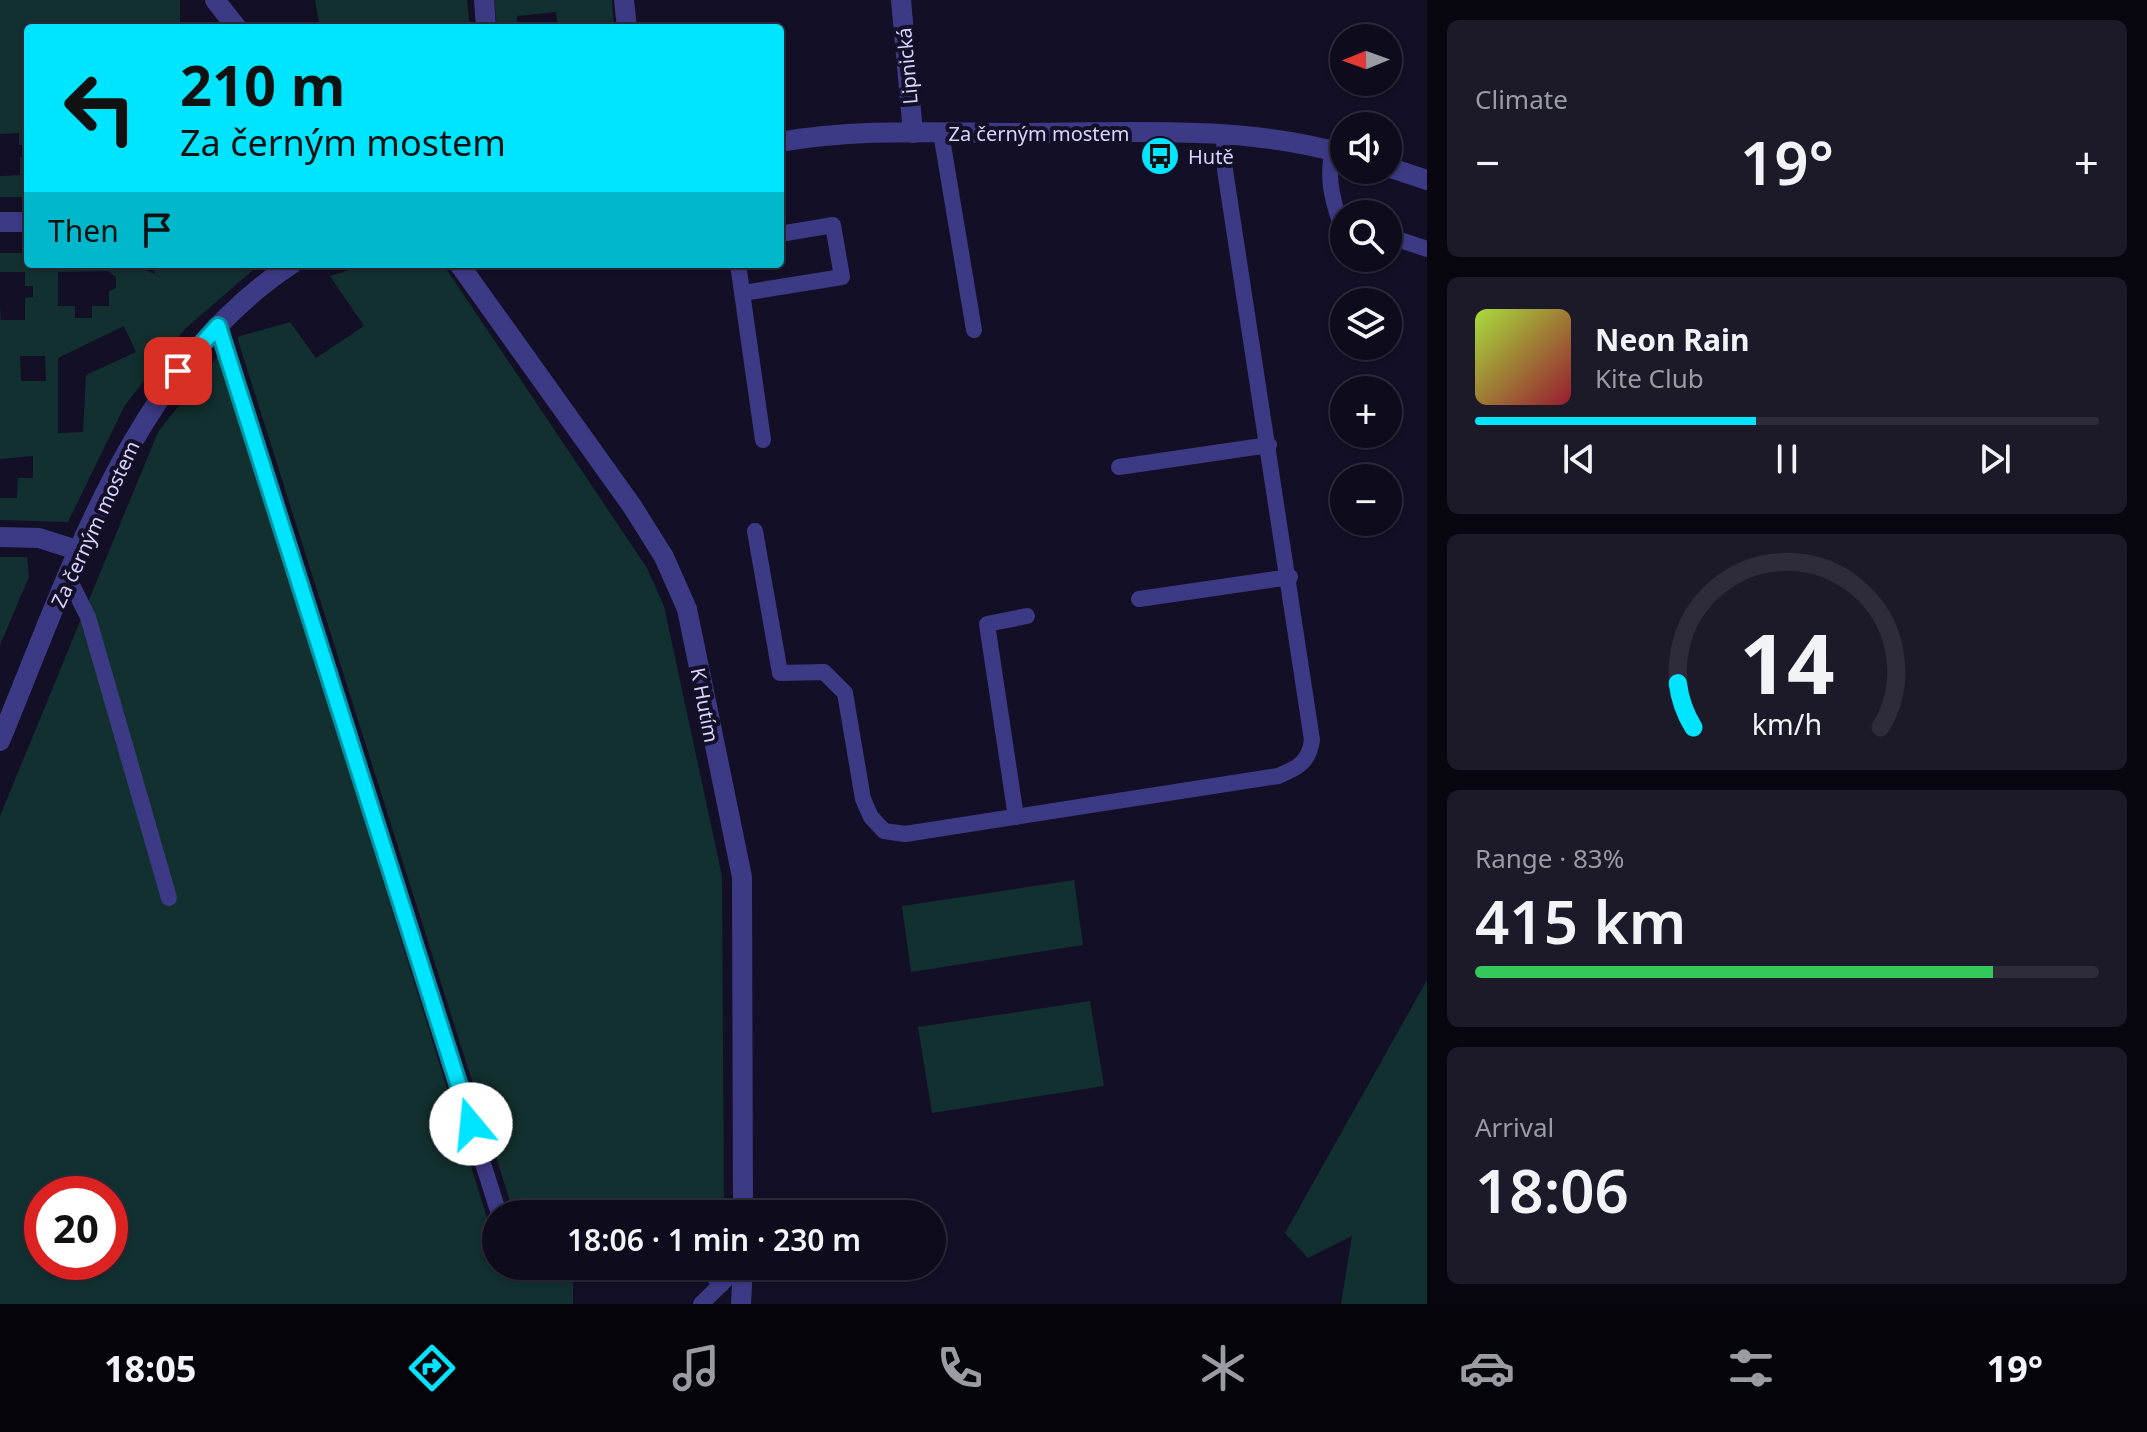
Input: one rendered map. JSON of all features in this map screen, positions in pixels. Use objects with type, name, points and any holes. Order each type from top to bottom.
[{"type":"street","points":[[215,0],[234,24]]},
{"type":"street","points":[[484,0],[486,24]]},
{"type":"street","points":[[624,0],[627,24]]},
{"type":"street","name":"Lipnická","points":[[901,0],[913,133]]},
{"type":"street","name":"Za černým mostem","points":[[784,142],[913,133],[1224,135],[1330,151]]},
{"type":"street","points":[[1402,172],[1427,180]]},
{"type":"street","points":[[0,222],[24,222]]},
{"type":"street","name":"Za černým mostem","points":[[0,741],[68,577],[141,426],[190,354],[218,326],[287,268]]},
{"type":"street","name":"K Hutím","points":[[462,268],[632,506],[664,557],[687,609],[742,877],[743,1200]]},
{"type":"street","points":[[0,537],[52,540],[80,551]]},
{"type":"street","points":[[741,1280],[741,1304]]},
{"type":"lane","points":[[941,133],[974,330]]},
{"type":"lane","points":[[755,531],[780,673],[824,672],[845,693],[863,799],[871,817],[884,831],[905,834],[1278,776],[1299,768],[1310,754],[1312,740],[1290,577],[1225,170],[1224,135]]},
{"type":"lane","points":[[1330,167],[1332,200]]},
{"type":"lane","points":[[743,293],[842,277],[833,225],[784,233]]},
{"type":"lane","points":[[1402,241],[1427,249]]},
{"type":"lane","points":[[739,268],[763,440]]},
{"type":"lane","points":[[218,326],[495,1200]]},
{"type":"lane","points":[[1119,467],[1269,445]]},
{"type":"lane","points":[[68,577],[88,617],[169,898]]},
{"type":"lane","points":[[1139,599],[1290,577]]},
{"type":"lane","points":[[1016,817],[987,624],[1027,616]]},
{"type":"lane","points":[[717,1280],[721,1285]]},
{"type":"lane","points":[[701,1304],[726,1280]]},
{"type":"green space","points":[[0,0],[180,0],[180,24],[24,24],[24,146],[19,145],[19,133],[0,134]]},
{"type":"green space","points":[[315,0],[467,0],[470,24],[319,24]]},
{"type":"green space","points":[[494,0],[612,0],[614,24],[558,24],[556,12],[517,16],[518,24],[497,24]]},
{"type":"green space","points":[[20,157],[24,157],[24,197],[0,197],[0,176],[20,175]]},
{"type":"green space","points":[[0,253],[24,253],[24,268],[141,268],[155,274],[153,268],[255,268],[186,328],[125,405],[68,522],[0,520],[0,498],[17,498],[18,478],[33,478],[33,456],[0,459],[0,308],[1,320],[25,320],[25,298],[33,297],[33,286],[25,286],[25,272],[0,272]],"holes":[[[108,271],[116,277],[116,288],[109,291],[109,306],[92,306],[92,318],[75,318],[75,306],[58,306],[58,272]],[[124,326],[136,352],[86,375],[83,432],[58,433],[58,358]],[[20,356],[45,356],[46,381],[21,381]]]},
{"type":"green space","points":[[355,268],[446,268],[647,568],[664,606],[722,876],[724,1200],[510,1200],[237,337],[290,322],[316,358],[364,326],[330,276]]},
{"type":"green space","points":[[220,353],[482,1202],[482,1280],[573,1280],[573,1304],[0,1304],[0,816],[158,432]]},
{"type":"green space","points":[[0,557],[27,557],[29,577],[0,645]]},
{"type":"green space","points":[[1074,880],[1083,945],[911,972],[902,906]]},
{"type":"green space","points":[[1427,980],[1427,1304],[1341,1304],[1352,1236],[1308,1258],[1285,1233]]},
{"type":"green space","points":[[1090,1001],[1104,1086],[932,1113],[918,1027]]},
{"type":"place","name":"Hutě","points":[[1160,156]]},
{"type":"route","points":[[178,371],[218,326],[471,1124]]}]
